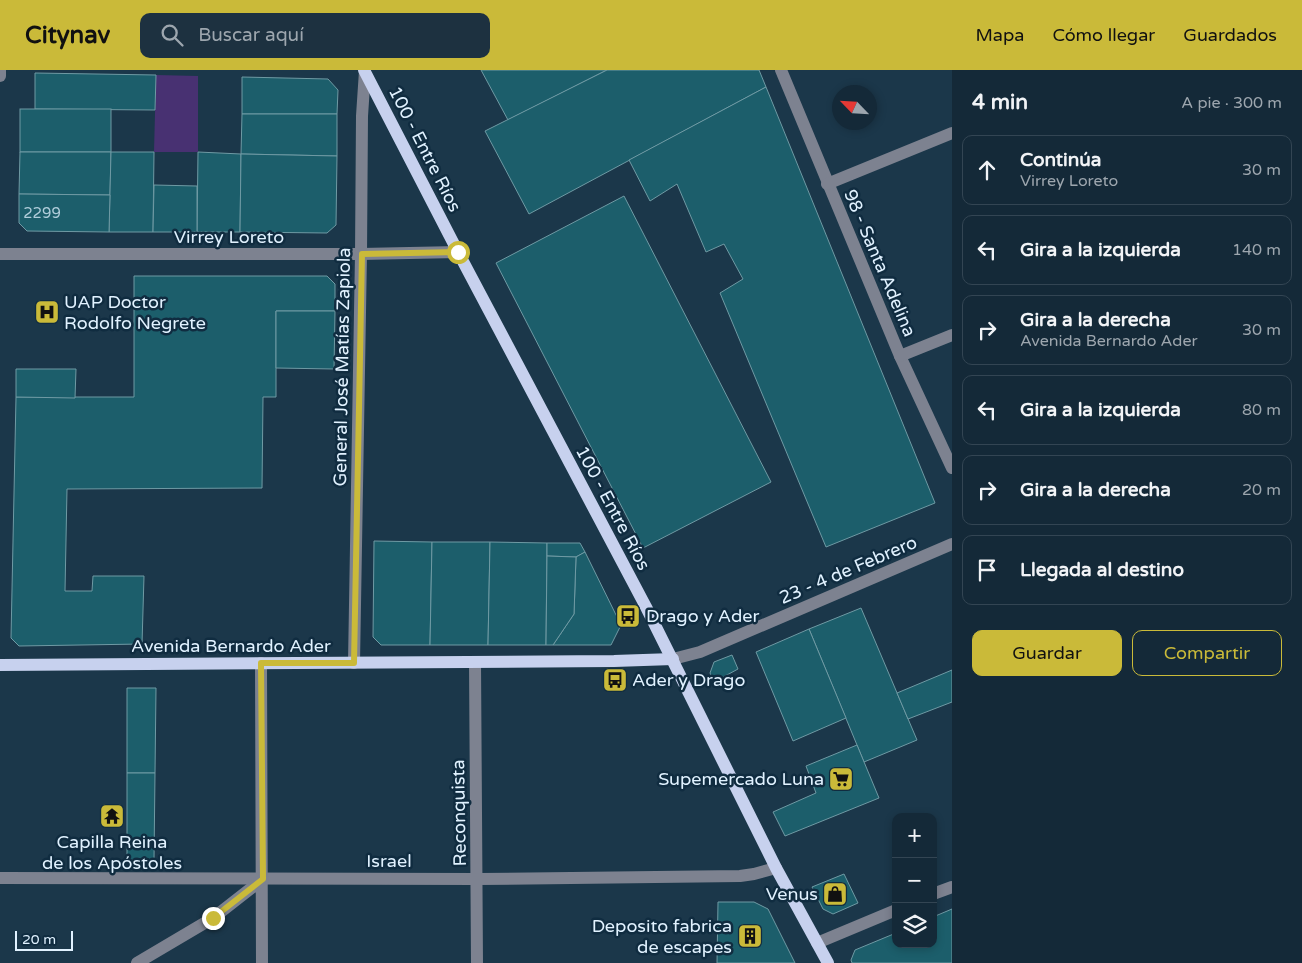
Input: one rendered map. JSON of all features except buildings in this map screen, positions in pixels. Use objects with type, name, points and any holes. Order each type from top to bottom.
[{"type":"main road","name":"100 - Entre Ríos","points":[[365,71],[458,252],[673,659],[776,868],[828,963]]},
{"type":"main road","name":"Avenida Bernardo Ader","points":[[0,665],[673,659]]},
{"type":"street","points":[[0,70],[0,76]]},
{"type":"street","name":"98 - Santa Adelina","points":[[781,70],[900,356],[952,468]]},
{"type":"street","name":"General José Matías Zapiola","points":[[354,663],[362,254],[362,116],[365,71]]},
{"type":"street","points":[[827,184],[952,134]]},
{"type":"street","name":"Virrey Loreto","points":[[0,254],[362,254],[458,252]]},
{"type":"street","points":[[900,356],[952,335]]},
{"type":"street","name":"23 - 4 de Febrero","points":[[673,659],[700,652],[952,544]]},
{"type":"street","name":"Reconquista","points":[[475,662],[478,963]]},
{"type":"street","points":[[261,663],[262,963]]},
{"type":"street","name":"Israel","points":[[0,878],[478,879],[740,876],[776,868]]},
{"type":"street","points":[[137,963],[213,918],[263,879]]},
{"type":"street","points":[[937,892],[952,886]]},
{"type":"street","points":[[817,943],[892,912]]},
{"type":"shaded area","points":[[156,75],[198,76],[198,152],[154,152]]},
{"type":"place","name":"UAP Doctor Rodolfo Negrete","points":[[47,312]]},
{"type":"place","name":"Drago y Ader","points":[[628,616]]},
{"type":"place","name":"Ader y Drago","points":[[615,680]]},
{"type":"place","name":"Supemercado Luna","points":[[841,779]]},
{"type":"place","name":"Capilla Reina de los Apóstoles","points":[[112,816]]},
{"type":"place","name":"Venus","points":[[835,894]]},
{"type":"place","name":"Deposito fabrica de escapes","points":[[750,936]]},
{"type":"route","points":[[213,918],[263,879],[261,663],[354,663],[362,254],[458,252]]}]
